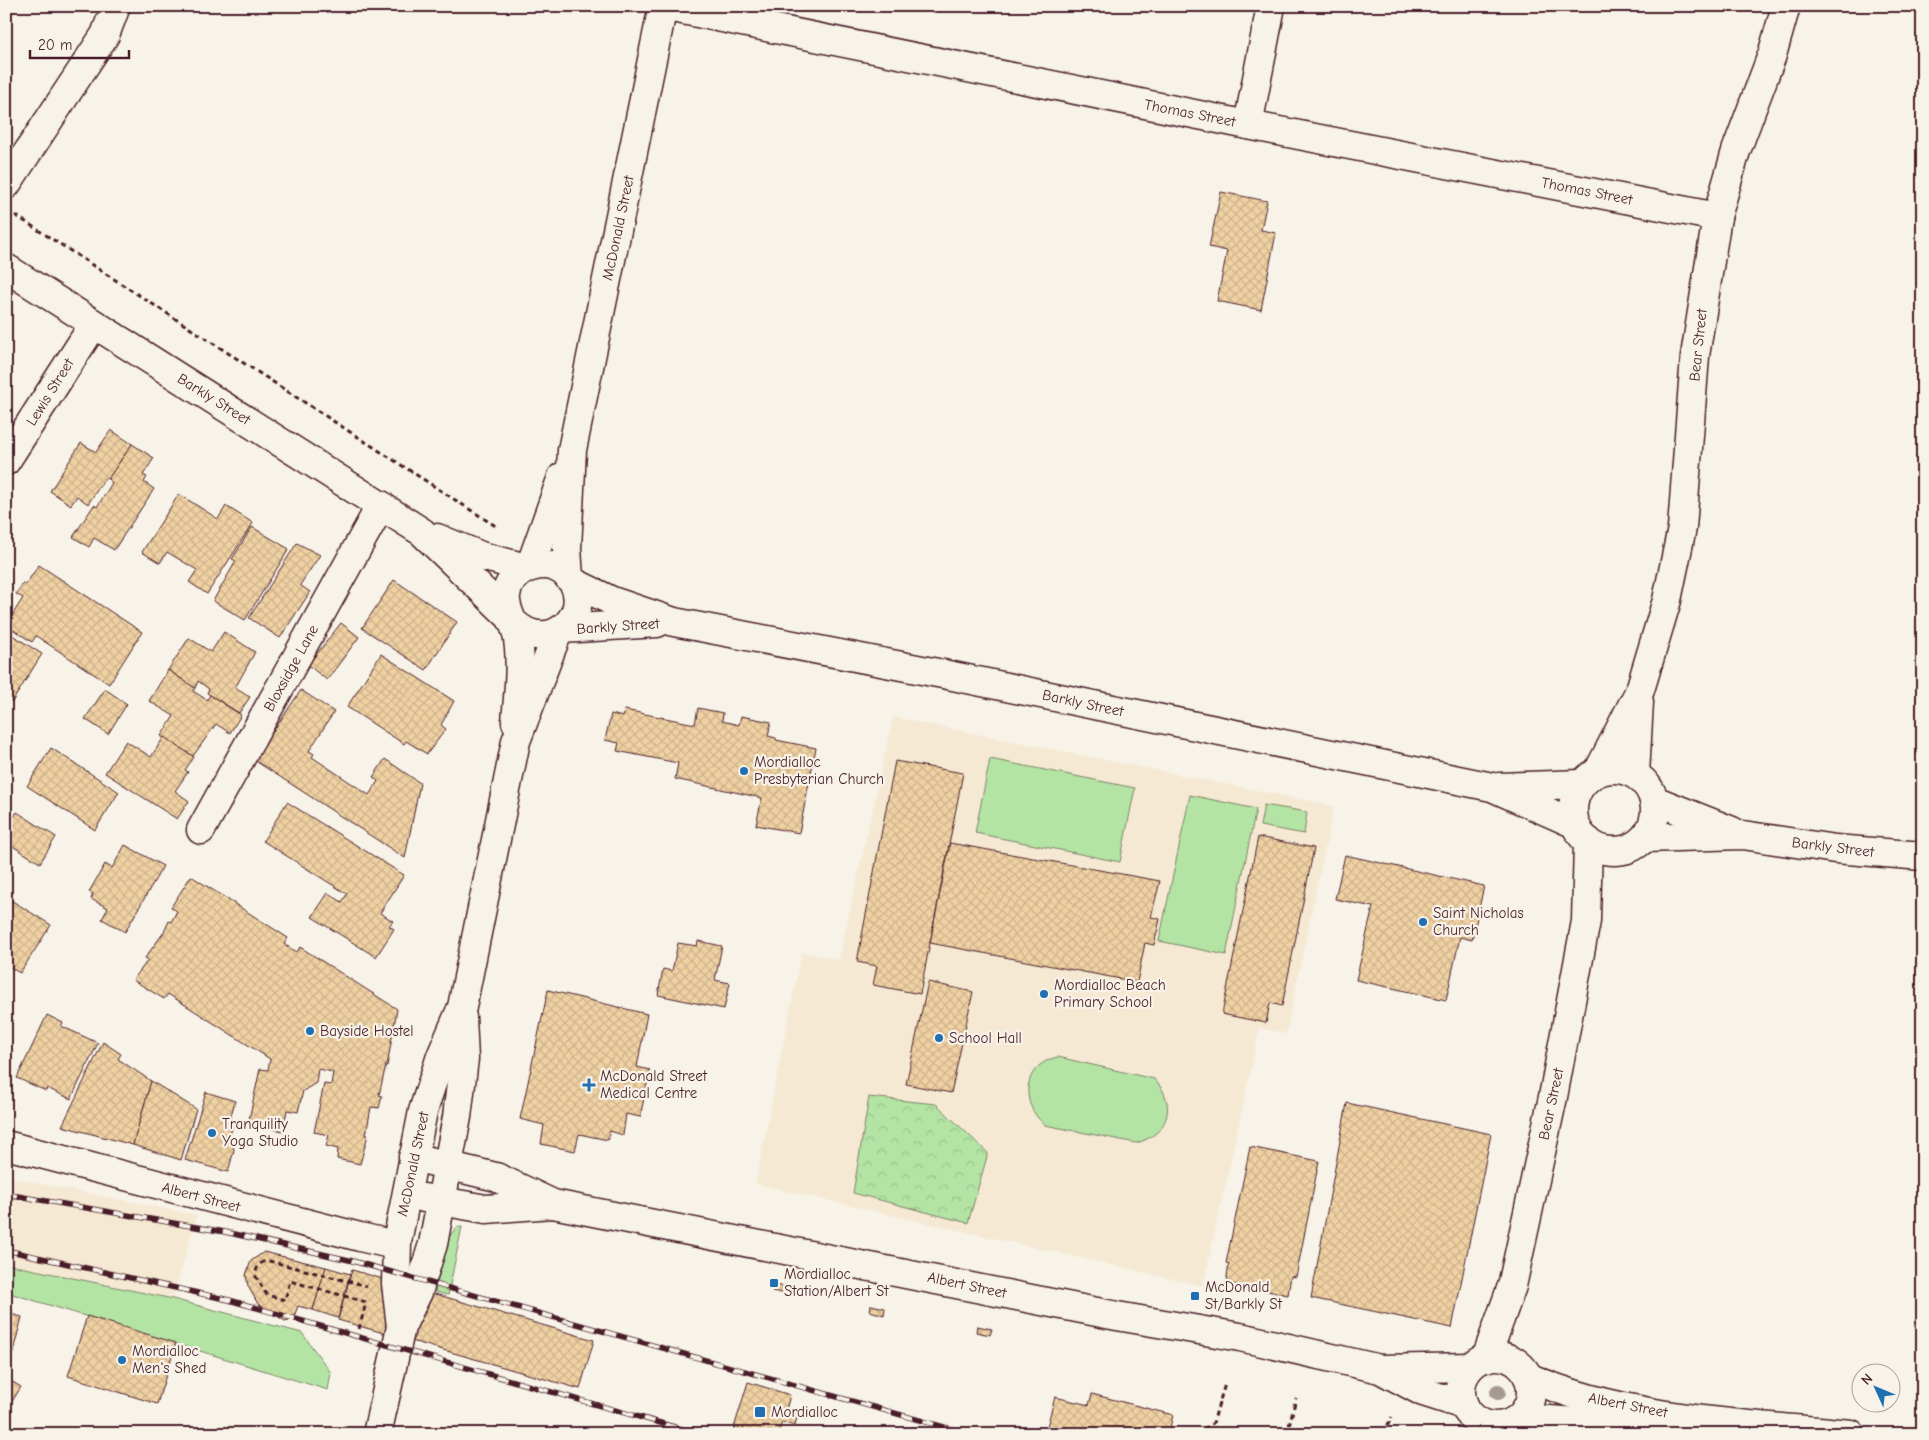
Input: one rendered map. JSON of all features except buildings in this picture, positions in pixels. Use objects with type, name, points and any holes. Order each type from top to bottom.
[{"type":"street","points":[[6,185],[105,35],[116,6]]},
{"type":"street","name":"Thomas Street","points":[[663,6],[1248,125],[1717,217]]},
{"type":"street","name":"McDonald Street","points":[[571,580],[567,548],[572,450],[663,6]]},
{"type":"street","points":[[1248,125],[1271,6]]},
{"type":"street","name":"Bear Street","points":[[1590,778],[1640,690],[1668,600],[1682,528],[1694,356],[1717,217],[1736,151],[1772,55],[1786,6]]},
{"type":"street","name":"Barkly Street","points":[[6,268],[422,532],[512,620]]},
{"type":"street","name":"Lewis Street","points":[[6,461],[94,324]]},
{"type":"street","name":"McDonald Street","points":[[528,568],[572,450]]},
{"type":"street","name":"Bloxsidge Lane","points":[[201,830],[381,505]]},
{"type":"street","name":"Barkly Street","points":[[422,532],[481,556],[528,568]]},
{"type":"street","points":[[542,565],[554,567],[571,580],[577,604],[572,618],[560,631],[537,636],[524,631],[512,620],[506,604],[508,589],[515,577],[528,568],[542,565]]},
{"type":"street","name":"Barkly Street","points":[[571,580],[612,601],[674,622],[948,675],[1492,787],[1582,833]]},
{"type":"street","name":"McDonald Street","points":[[401,1327],[396,1284],[397,1242],[413,1157],[423,1111],[441,1056],[462,1007],[516,741],[519,649],[512,620]]},
{"type":"street","name":"Barkly Street","points":[[560,631],[674,622]]},
{"type":"street","name":"McDonald Street","points":[[516,741],[560,631]]},
{"type":"street","name":"Bear Street","points":[[1634,774],[1640,690]]},
{"type":"street","points":[[1617,769],[1634,774],[1643,781],[1654,800],[1655,813],[1652,826],[1644,838],[1626,849],[1616,850],[1596,847],[1582,833],[1573,810],[1575,796],[1590,778],[1617,769]]},
{"type":"street","name":"Barkly Street","points":[[1492,787],[1590,778]]},
{"type":"street","name":"Barkly Street","points":[[1654,800],[1743,835]]},
{"type":"street","name":"Bear Street","points":[[1582,833],[1586,921]]},
{"type":"street","name":"Barkly Street","points":[[1644,838],[1743,835],[1835,849],[1923,856]]},
{"type":"street","name":"Bear Street","points":[[1478,1362],[1512,1286],[1553,1097],[1586,921],[1616,850]]},
{"type":"street","name":"McDonald Street","points":[[377,1434],[401,1327],[418,1292],[433,1244],[457,1117],[464,1059],[462,1007]]},
{"type":"street","name":"Albert Street","points":[[6,1145],[342,1233],[386,1243],[397,1242]]},
{"type":"street","name":"Albert Street","points":[[413,1157],[496,1177],[553,1204],[1117,1316],[1240,1337],[1380,1369],[1423,1392],[1464,1405]]},
{"type":"street","name":"Albert Street","points":[[406,1194],[486,1209],[553,1204]]},
{"type":"street","name":"Bear Street","points":[[1512,1286],[1520,1369]]},
{"type":"street","points":[[1495,1356],[1520,1369],[1530,1388],[1530,1399],[1519,1418],[1504,1424],[1488,1425],[1478,1421],[1464,1405],[1461,1385],[1478,1362],[1495,1356]]},
{"type":"street","name":"Albert Street","points":[[1380,1369],[1478,1362]]},
{"type":"street","name":"Albert Street","points":[[1520,1369],[1556,1390],[1632,1409],[1735,1423],[1851,1434]]},
{"type":"street","name":"Albert Street","points":[[1519,1418],[1608,1424],[1670,1434]]},
{"type":"path","points":[[12,213],[501,530]]},
{"type":"path","points":[[366,1302],[290,1281],[285,1300],[267,1295],[255,1274],[256,1266],[263,1261],[270,1261],[370,1287]]},
{"type":"path","points":[[1196,1434],[1213,1423],[1225,1384]]},
{"type":"path","points":[[1289,1434],[1288,1430],[1296,1398]]},
{"type":"path","points":[[1383,1434],[1392,1417]]},
{"type":"shaded area","name":"Mordialloc Beach Primary School","points":[[893,717],[1334,806],[1286,1034],[1260,1028],[1203,1286],[755,1184],[802,952],[839,960]]},
{"type":"shaded area","points":[[6,1177],[197,1215],[173,1299],[6,1264]]},
{"type":"green space","points":[[990,759],[1135,788],[1120,862],[975,833]]},
{"type":"green space","points":[[1190,795],[1256,809],[1226,955],[1159,941]]},
{"type":"green space","points":[[1264,805],[1307,812],[1304,834],[1260,826]]},
{"type":"green space","points":[[1058,1057],[1154,1079],[1166,1098],[1168,1108],[1163,1126],[1147,1139],[1136,1143],[1045,1125],[1031,1106],[1028,1086],[1031,1076],[1037,1068],[1046,1061]]},
{"type":"green space","points":[[869,1097],[936,1104],[988,1153],[968,1223],[853,1193]]},
{"type":"green space","points":[[457,1227],[462,1227],[448,1295],[435,1292],[447,1239]]},
{"type":"green space","points":[[6,1264],[173,1299],[302,1333],[331,1373],[328,1390],[6,1292]]},
{"type":"railway","points":[[6,1194],[225,1232],[349,1260],[969,1434]]},
{"type":"railway","points":[[6,1250],[229,1300],[699,1434]]},
{"type":"place","name":"Mordialloc Presbyterian Church","points":[[744,771]]},
{"type":"place","name":"Saint Nicholas Church","points":[[1423,922]]},
{"type":"place","name":"Mordialloc Beach Primary School","points":[[1044,994]]},
{"type":"place","name":"Bayside Hostel","points":[[310,1031]]},
{"type":"place","name":"School Hall","points":[[939,1038]]},
{"type":"place","name":"McDonald Street Medical Centre","points":[[589,1085]]},
{"type":"place","name":"Tranquility Yoga Studio","points":[[212,1133]]},
{"type":"place","name":"Mordialloc Station/Albert St","points":[[774,1283]]},
{"type":"place","name":"McDonald St/Barkly St","points":[[1195,1296]]},
{"type":"place","name":"Mordialloc Men's Shed","points":[[122,1360]]},
{"type":"place","name":"Mordialloc","points":[[760,1412]]}]
